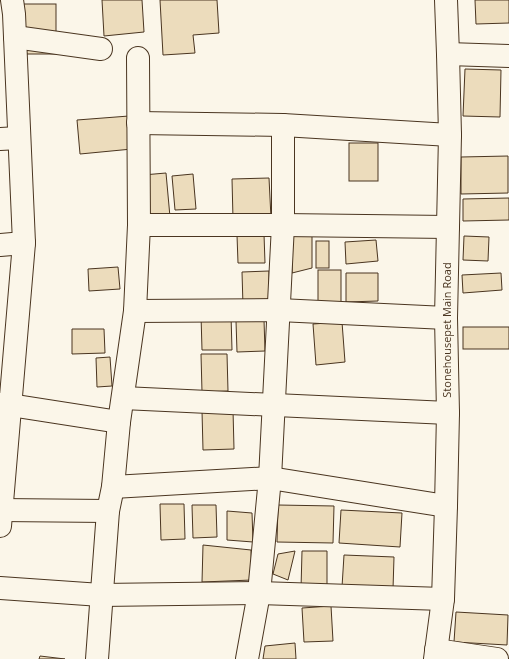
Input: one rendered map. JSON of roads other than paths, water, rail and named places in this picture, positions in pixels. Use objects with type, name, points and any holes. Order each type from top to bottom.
[{"type":"street","points":[[12,0],[15,37],[10,139],[24,243],[5,405],[1,515],[108,510]]},
{"type":"street","name":"Stonehousepet Main Road","points":[[435,655],[443,599],[448,413],[446,318],[450,134],[446,0]]},
{"type":"street","points":[[15,37],[101,49]]},
{"type":"street","points":[[448,54],[509,56]]},
{"type":"street","points":[[97,659],[108,510],[113,487],[119,422],[135,311],[139,225],[138,58]]},
{"type":"street","points":[[138,123],[283,125],[450,134]]},
{"type":"street","points":[[247,659],[259,593],[270,478],[283,225],[283,125]]},
{"type":"street","points":[[139,225],[448,227]]},
{"type":"street","points":[[0,245],[24,243]]},
{"type":"street","points":[[135,311],[279,310],[446,318]]},
{"type":"street","points":[[123,398],[448,413]]},
{"type":"street","points":[[5,405],[119,422]]},
{"type":"street","points":[[113,487],[270,478],[446,506]]},
{"type":"street","points":[[0,588],[101,595],[259,593],[443,599]]},
{"type":"street","points":[[435,655],[497,659]]}]
